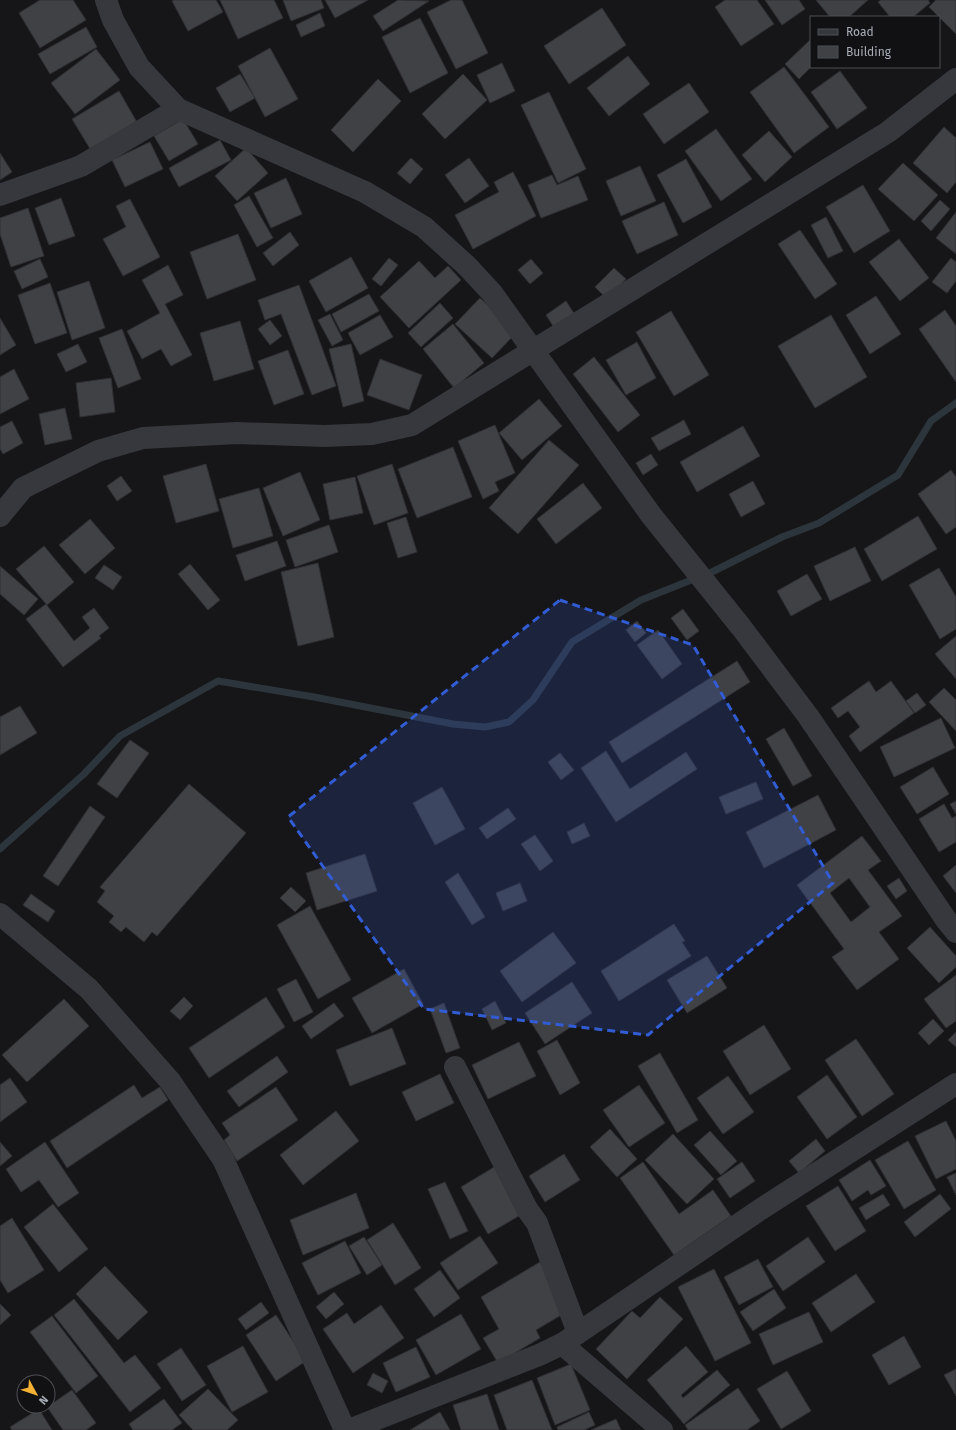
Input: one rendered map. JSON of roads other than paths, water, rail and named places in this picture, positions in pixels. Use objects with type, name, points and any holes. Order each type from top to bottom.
[{"type":"street","points":[[106,0],[113,20],[139,68],[178,109],[365,192],[424,227],[466,266],[492,293],[652,515],[741,627],[808,716],[946,921],[956,932]]},
{"type":"street","points":[[0,516],[23,488],[98,450],[143,438],[237,433],[325,436],[372,434],[412,425],[888,132],[956,80]]},
{"type":"street","points":[[0,195],[81,166],[178,109]]},
{"type":"street","points":[[0,914],[89,989],[170,1081],[223,1159],[345,1430]]},
{"type":"street","points":[[455,1067],[528,1209],[537,1223],[570,1339],[662,1430]]},
{"type":"street","points":[[349,1430],[539,1356],[570,1339],[761,1209],[956,1084]]},
{"type":"waterway","points":[[0,849],[84,774],[120,736],[218,681],[314,697],[453,724],[485,727],[509,722],[533,700],[572,642],[641,600],[714,571],[782,537],[819,523],[898,475],[931,421],[956,403]]}]
